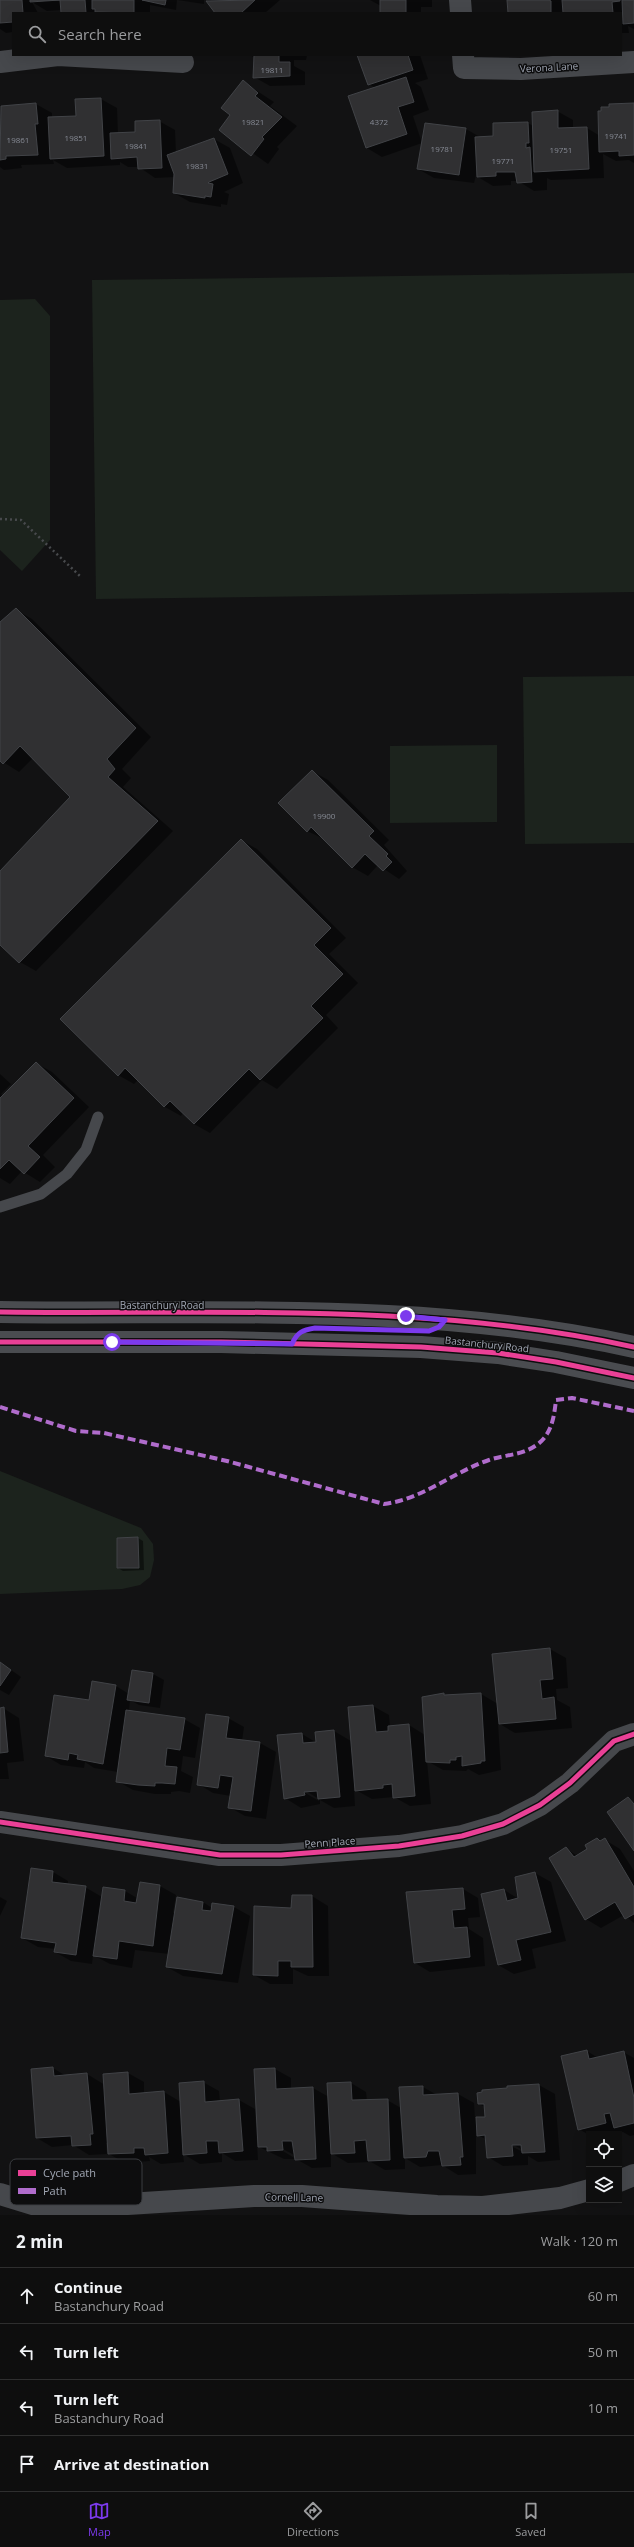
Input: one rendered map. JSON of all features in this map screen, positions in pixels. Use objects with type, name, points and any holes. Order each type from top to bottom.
[{"type":"main road","name":"Bastanchury Road","points":[[0,1312],[311,1314],[445,1320],[543,1330],[634,1347]]},
{"type":"main road","points":[[292,1344],[296,1335],[303,1330],[315,1328],[429,1331],[439,1327],[445,1320]]},
{"type":"main road","name":"Bastanchury Road","points":[[0,1342],[292,1344],[421,1347],[498,1353],[556,1362],[634,1378]]},
{"type":"main road","points":[[556,1362],[559,1354],[569,1349],[634,1363]]},
{"type":"street","points":[[460,0],[461,12]]},
{"type":"street","points":[[0,62],[50,56]]},
{"type":"street","points":[[76,56],[183,62]]},
{"type":"street","name":"Verona Lane","points":[[463,62],[521,69],[634,62]]},
{"type":"street","name":"Penn Place","points":[[0,1822],[220,1854],[281,1855],[399,1846],[462,1836],[503,1824],[540,1805],[570,1783],[614,1741],[633,1734]]},
{"type":"street","points":[[622,2180],[634,2175]]},
{"type":"street","name":"Cornell Lane","points":[[142,2203],[254,2196],[296,2196],[437,2206],[484,2211],[560,2198],[586,2191]]},
{"type":"street","name":"Cornell Lane","points":[[0,2194],[10,2197]]},
{"type":"street","name":"Cornell Lane","points":[[36,2205],[49,2209],[112,2205]]},
{"type":"lane","points":[[0,1207],[41,1194],[67,1174],[86,1150],[98,1117]]},
{"type":"path","points":[[0,519],[21,520],[81,577]]},
{"type":"shaded area","points":[[634,273],[634,592],[96,599],[92,280]]},
{"type":"shaded area","points":[[35,299],[50,316],[50,540],[22,571],[0,550],[0,300]]},
{"type":"shaded area","points":[[634,676],[634,843],[525,844],[523,677]]},
{"type":"shaded area","points":[[497,745],[497,822],[390,823],[390,746]]},
{"type":"shaded area","points":[[0,1471],[141,1528],[153,1544],[154,1560],[150,1577],[140,1585],[122,1589],[0,1594]]},
{"type":"building","points":[[0,0],[22,0],[23,12],[12,12],[12,22],[0,23]]},
{"type":"building","points":[[30,0],[60,0],[30,2]]},
{"type":"building","points":[[60,0],[85,0],[86,12],[61,12]]},
{"type":"building","points":[[92,0],[134,0],[134,12],[95,12],[95,9],[92,9]]},
{"type":"building","points":[[142,0],[166,0],[165,5]]},
{"type":"building","points":[[255,0],[242,12],[214,12],[206,1]]},
{"type":"building","points":[[380,0],[406,0],[406,12],[380,12]]},
{"type":"building","points":[[507,0],[551,1],[551,12],[508,12]]},
{"type":"building","points":[[562,0],[620,0],[612,2],[613,12],[563,12]]},
{"type":"building","points":[[622,0],[634,0],[634,23],[623,24]]},
{"type":"building","points":[[254,56],[279,56],[279,62],[290,62],[290,76],[253,78]]},
{"type":"building","points":[[357,56],[408,56],[413,70],[368,85]]},
{"type":"building","points":[[406,77],[414,102],[398,107],[407,134],[366,148],[348,96]]},
{"type":"building","points":[[243,80],[258,93],[255,96],[282,117],[262,137],[264,139],[251,156],[219,130],[230,115],[221,108]]},
{"type":"building","points":[[101,98],[104,156],[50,159],[48,117],[76,116],[75,99]]},
{"type":"building","points":[[36,103],[38,124],[35,124],[38,155],[6,156],[6,159],[0,160],[1,106]]},
{"type":"building","points":[[634,103],[634,155],[619,156],[619,151],[599,152],[598,111],[601,111],[601,107],[609,107],[609,104]]},
{"type":"building","points":[[558,110],[558,128],[587,127],[589,169],[534,172],[532,112]]},
{"type":"building","points":[[160,120],[162,168],[138,169],[137,157],[111,159],[110,133],[135,132],[135,121]]},
{"type":"building","points":[[528,122],[529,143],[526,143],[526,148],[530,147],[532,182],[517,183],[515,172],[496,172],[496,176],[477,177],[475,137],[493,136],[493,123]]},
{"type":"building","points":[[425,123],[466,128],[459,175],[417,169]]},
{"type":"building","points":[[214,138],[228,174],[208,183],[213,184],[211,197],[205,196],[205,198],[173,193],[174,174],[167,155]]},
{"type":"building","points":[[16,608],[136,728],[107,759],[115,769],[108,777],[158,821],[19,963],[0,945],[0,871],[70,797],[20,746],[3,764],[0,761],[0,622]]},
{"type":"building","points":[[312,770],[374,831],[369,836],[388,854],[386,856],[392,862],[383,871],[365,854],[352,868],[311,827],[307,832],[278,803]]},
{"type":"building","points":[[241,839],[331,928],[314,945],[343,974],[311,1006],[323,1018],[260,1080],[249,1069],[194,1124],[170,1101],[164,1107],[125,1068],[118,1076],[60,1019]]},
{"type":"building","points":[[36,1062],[74,1098],[28,1146],[40,1157],[24,1174],[9,1160],[0,1169],[0,1098]]},
{"type":"building","points":[[138,1537],[139,1568],[117,1568],[117,1538]]},
{"type":"building","points":[[550,1648],[553,1679],[540,1680],[542,1699],[554,1697],[556,1719],[499,1724],[492,1654]]},
{"type":"building","points":[[0,1662],[11,1670],[0,1686]]},
{"type":"building","points":[[132,1670],[153,1673],[149,1703],[127,1700]]},
{"type":"building","points":[[92,1681],[116,1685],[103,1764],[77,1759],[78,1755],[69,1753],[68,1760],[45,1756],[54,1695],[89,1700]]},
{"type":"building","points":[[444,1693],[444,1695],[481,1693],[485,1761],[462,1766],[462,1756],[456,1757],[456,1760],[450,1760],[450,1763],[426,1762],[422,1697]]},
{"type":"building","points":[[373,1705],[376,1732],[388,1731],[388,1726],[409,1724],[415,1796],[393,1798],[392,1784],[383,1785],[383,1788],[355,1791],[348,1707]]},
{"type":"building","points":[[4,1707],[8,1752],[0,1753],[0,1708]]},
{"type":"building","points":[[126,1710],[185,1718],[180,1750],[167,1748],[165,1766],[177,1767],[175,1784],[155,1783],[155,1786],[116,1782]]},
{"type":"building","points":[[206,1714],[229,1717],[226,1738],[260,1742],[251,1811],[228,1808],[233,1777],[220,1775],[218,1788],[197,1785]]},
{"type":"building","points":[[334,1730],[340,1797],[318,1799],[317,1791],[304,1792],[305,1795],[284,1799],[277,1735],[302,1733],[303,1743],[316,1742],[315,1732]]},
{"type":"building","points":[[628,1797],[634,1804],[634,1851],[607,1812]]},
{"type":"building","points":[[597,1838],[600,1841],[605,1838],[634,1887],[634,1914],[625,1919],[615,1902],[585,1920],[549,1858],[566,1847],[574,1857],[587,1849],[585,1845]]},
{"type":"building","points":[[31,1868],[53,1871],[52,1882],[86,1886],[76,1955],[54,1952],[56,1943],[21,1938]]},
{"type":"building","points":[[535,1872],[551,1932],[516,1940],[521,1960],[498,1965],[481,1894],[504,1889],[507,1901],[518,1898],[515,1877]]},
{"type":"building","points":[[140,1882],[160,1885],[153,1946],[119,1941],[117,1959],[93,1956],[103,1887],[125,1890],[124,1901],[136,1903]]},
{"type":"building","points":[[463,1888],[465,1909],[452,1910],[454,1928],[467,1927],[470,1957],[414,1963],[406,1892]]},
{"type":"building","points":[[292,1895],[312,1895],[313,1967],[291,1967],[291,1961],[278,1961],[278,1976],[253,1975],[254,1906],[291,1908]]},
{"type":"building","points":[[177,1897],[203,1902],[202,1910],[211,1911],[212,1903],[234,1906],[222,1974],[166,1967]]},
{"type":"building","points":[[587,2050],[589,2059],[624,2051],[634,2098],[634,2123],[614,2128],[610,2113],[604,2114],[606,2123],[578,2130],[561,2056]]},
{"type":"building","points":[[53,2067],[54,2076],[87,2073],[93,2134],[90,2134],[91,2145],[72,2146],[71,2136],[36,2138],[31,2069]]},
{"type":"building","points":[[275,2068],[276,2089],[313,2087],[316,2159],[295,2160],[292,2141],[282,2141],[283,2150],[267,2151],[267,2147],[258,2147],[254,2069]]},
{"type":"building","points":[[128,2072],[129,2094],[164,2091],[168,2153],[145,2155],[144,2148],[134,2148],[134,2153],[108,2154],[103,2074]]},
{"type":"building","points":[[204,2081],[205,2102],[239,2099],[243,2151],[219,2153],[218,2141],[206,2141],[207,2153],[183,2155],[179,2083]]},
{"type":"building","points":[[351,2082],[352,2100],[388,2099],[390,2160],[368,2161],[366,2140],[354,2141],[355,2153],[331,2154],[327,2083]]},
{"type":"building","points":[[539,2084],[545,2152],[522,2153],[521,2145],[512,2145],[513,2156],[487,2158],[485,2135],[477,2136],[476,2117],[485,2117],[484,2104],[478,2104],[477,2093],[482,2092],[482,2090],[507,2088],[507,2086]]},
{"type":"building","points":[[423,2086],[423,2095],[458,2093],[463,2157],[460,2157],[461,2165],[442,2166],[439,2151],[428,2151],[426,2157],[404,2158],[399,2087]]},
{"type":"marked path","points":[[0,1407],[76,1431],[104,1433],[227,1461],[384,1504],[412,1497],[463,1471],[489,1460],[520,1453],[532,1448],[543,1440],[549,1430],[552,1424],[556,1400],[572,1398],[634,1411]]},
{"type":"cycle path","points":[[0,1312],[318,1313],[398,1317],[477,1323],[556,1332],[634,1347]]},
{"type":"cycle path","points":[[0,1342],[221,1342],[421,1347],[498,1353],[556,1362],[634,1378]]},
{"type":"cycle path","points":[[0,1822],[220,1855],[281,1855],[399,1846],[462,1836],[503,1824],[540,1805],[570,1783],[614,1741],[634,1734]]},
{"type":"route","points":[[112,1342],[221,1342],[292,1344],[296,1335],[303,1330],[315,1328],[429,1331],[439,1327],[445,1320],[406,1316]]}]
